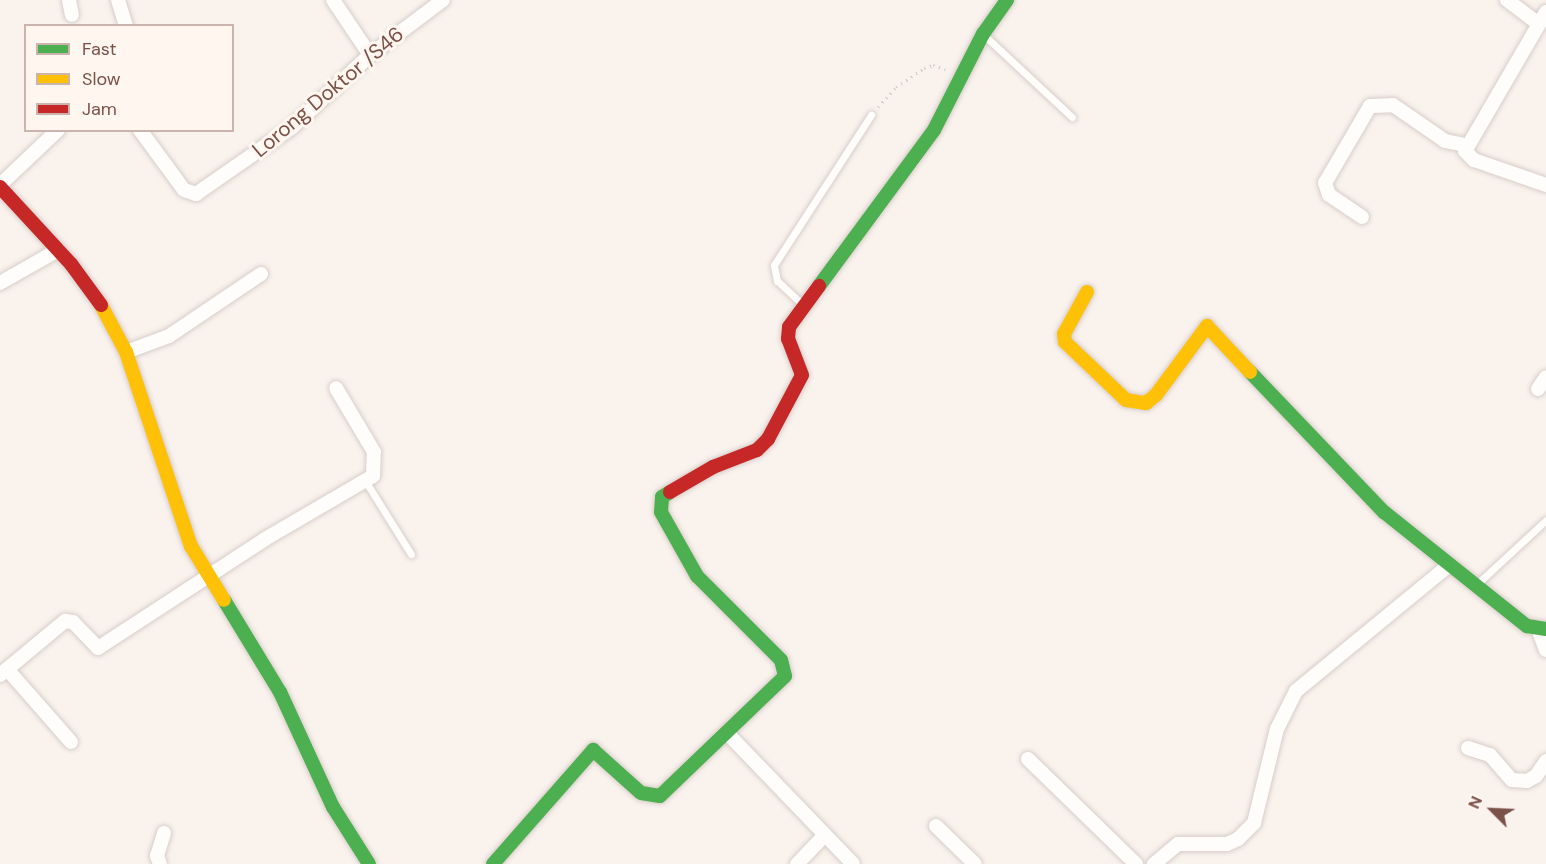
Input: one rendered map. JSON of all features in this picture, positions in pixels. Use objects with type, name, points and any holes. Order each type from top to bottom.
[{"type":"street","points":[[69,0],[72,15]]},
{"type":"street","points":[[118,0],[125,24]]},
{"type":"street","points":[[333,0],[370,55]]},
{"type":"street","name":"Lorong Doktor /S46","points":[[141,132],[184,190],[196,194],[291,128],[370,55],[443,0]]},
{"type":"street","points":[[493,864],[593,750],[641,793],[660,796],[780,683],[784,665],[697,576],[660,505],[670,490],[748,455],[768,439],[802,375],[787,335],[802,304],[848,249],[934,130],[983,34],[1007,0]]},
{"type":"street","points":[[1507,0],[1541,17],[1496,103],[1466,145],[1465,151],[1474,160],[1546,185]]},
{"type":"street","points":[[1362,217],[1329,195],[1324,183],[1370,106],[1393,105],[1445,141],[1466,145]]},
{"type":"street","points":[[56,132],[0,186],[58,250],[108,315],[126,352],[191,546],[280,692],[333,807],[369,864]]},
{"type":"street","points":[[0,283],[58,250]]},
{"type":"street","points":[[126,352],[170,336],[261,274]]},
{"type":"street","points":[[1087,292],[1064,334],[1065,342],[1126,400],[1146,403],[1156,395],[1208,326],[1384,512],[1448,566],[1542,630],[1546,650]]},
{"type":"street","points":[[1538,389],[1546,377]]},
{"type":"street","points":[[71,742],[4,672],[65,621],[73,622],[98,648],[209,575],[366,482],[375,470],[374,452],[336,388]]},
{"type":"street","points":[[1154,864],[1178,844],[1227,844],[1238,839],[1254,823],[1277,729],[1296,691],[1448,566]]},
{"type":"street","points":[[728,734],[853,864]]},
{"type":"street","points":[[1468,748],[1490,755],[1512,780],[1527,781],[1536,776],[1546,761]]},
{"type":"street","points":[[1028,759],[1136,864]]},
{"type":"street","points":[[936,825],[975,864]]},
{"type":"street","points":[[160,864],[156,856],[164,834]]},
{"type":"street","points":[[797,864],[825,835]]},
{"type":"lane","points":[[983,34],[1072,117]]},
{"type":"lane","points":[[802,304],[777,281],[774,265],[871,115]]},
{"type":"lane","points":[[366,482],[411,554]]},
{"type":"lane","points":[[1475,586],[1546,520]]},
{"type":"path","points":[[871,115],[896,87],[928,65],[938,65],[960,81]]},
{"type":"traffic: fast","points":[[819,286],[934,130],[983,34],[1007,0]]},
{"type":"traffic: fast","points":[[1250,372],[1384,512],[1527,626],[1546,629]]},
{"type":"traffic: fast","points":[[493,864],[593,750],[641,793],[660,796],[785,676],[781,660],[697,576],[661,512],[662,497],[670,492]]},
{"type":"traffic: fast","points":[[224,600],[280,692],[333,807],[369,864]]},
{"type":"traffic: slow","points":[[1087,292],[1064,334],[1065,342],[1126,400],[1146,403],[1156,395],[1207,326],[1250,372]]},
{"type":"traffic: slow","points":[[101,305],[126,352],[191,546],[224,600]]},
{"type":"traffic: jam","points":[[0,187],[71,264],[101,305]]},
{"type":"traffic: jam","points":[[670,492],[713,467],[757,450],[768,439],[802,375],[788,339],[789,327],[819,286]]}]
